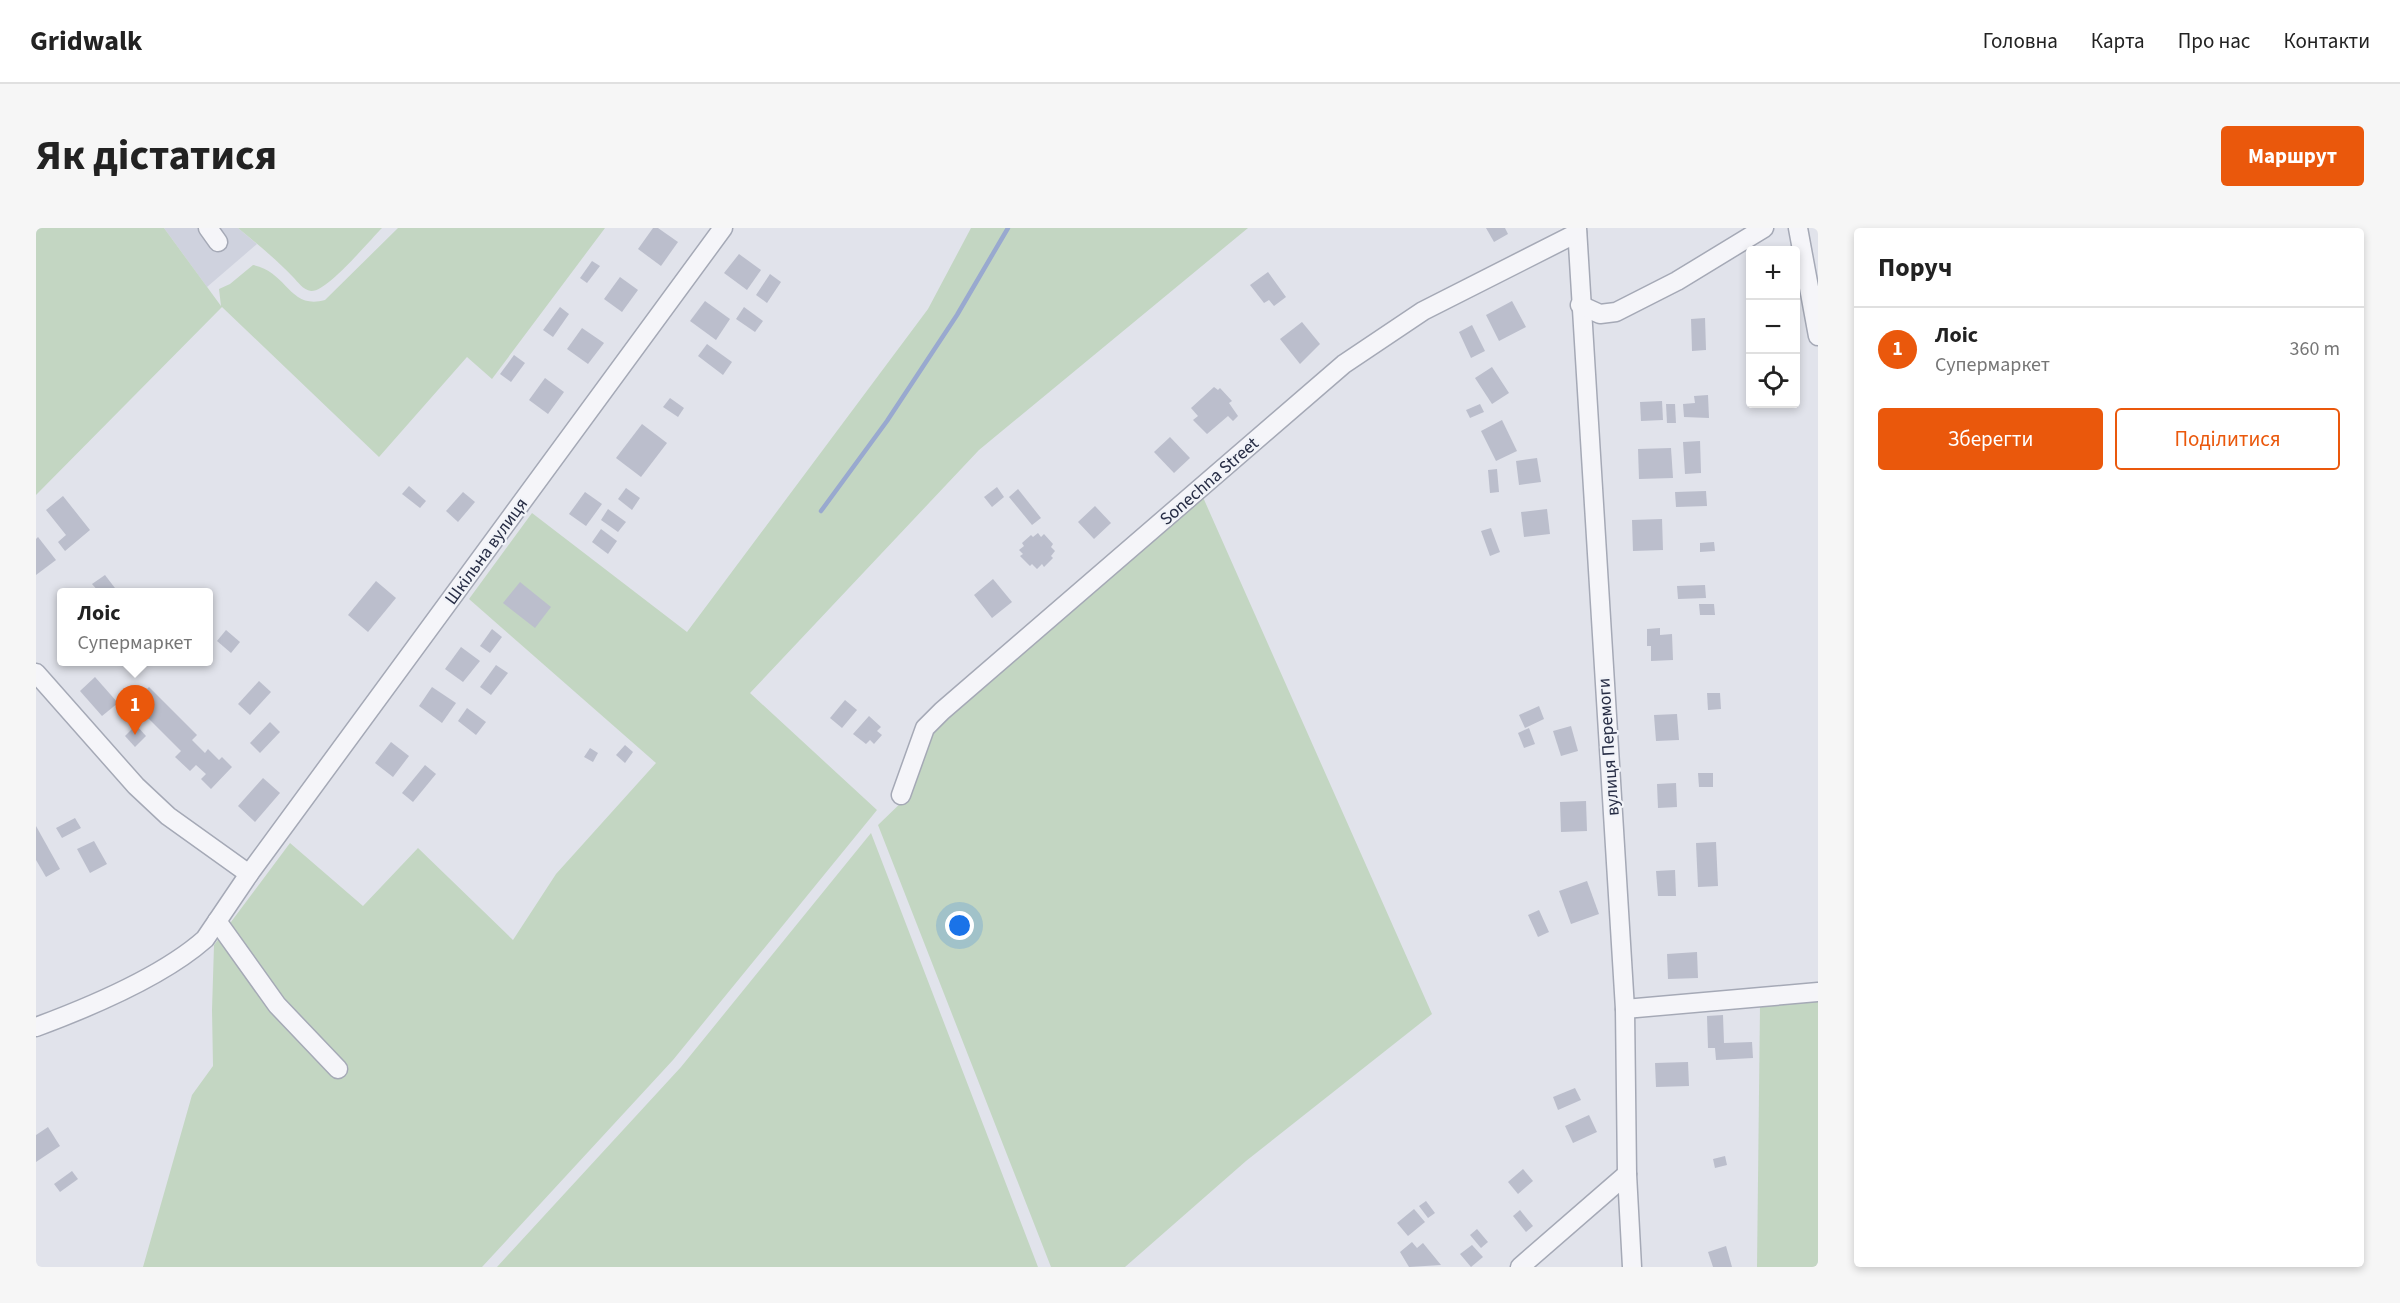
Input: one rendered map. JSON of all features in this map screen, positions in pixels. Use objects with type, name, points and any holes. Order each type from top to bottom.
[{"type":"street","name":"Шкільна вулиця","points":[[36,1027],[78,1011],[135,984],[195,948],[205,939],[249,874],[723,228]]},
{"type":"street","points":[[1580,305],[1600,314],[1616,312],[1677,281],[1764,228]]},
{"type":"street","points":[[1798,228],[1818,336]]},
{"type":"street","name":"вулиця Перемоги","points":[[1577,230],[1625,1009],[1627,1174],[1632,1267]]},
{"type":"street","name":"Sonechna Street","points":[[901,795],[925,728],[942,711],[1344,364],[1423,310],[1577,230]]},
{"type":"street","points":[[36,673],[136,786],[168,816],[249,874]]},
{"type":"street","points":[[217,921],[277,1005],[338,1069]]},
{"type":"street","points":[[1625,1009],[1818,992]]},
{"type":"street","points":[[1520,1267],[1627,1174]]},
{"type":"shaded area","points":[[164,228],[238,228],[257,244],[207,287]]},
{"type":"green space","points":[[36,228],[164,228],[221,306],[219,289],[230,284],[253,265],[274,275],[303,300],[313,302],[325,300],[398,228],[605,228],[492,379],[467,357],[379,457],[222,307],[36,495]]},
{"type":"green space","points":[[238,228],[382,228],[327,284],[311,291],[303,287],[287,270]]},
{"type":"green space","points":[[971,228],[1248,228],[979,450],[750,693],[877,810],[673,1060],[482,1267],[143,1267],[192,1095],[213,1066],[214,945],[220,937],[269,1007],[281,994],[228,926],[290,843],[363,906],[418,848],[513,940],[556,874],[656,763],[469,599],[532,513],[687,632],[928,309]]},
{"type":"green space","points":[[1202,495],[1432,1014],[1246,1161],[1125,1267],[1051,1267],[878,825],[907,797],[930,732]]},
{"type":"green space","points":[[871,833],[1038,1267],[497,1267],[681,1067]]},
{"type":"green space","points":[[1818,1001],[1818,1267],[1757,1267],[1760,1006]]},
{"type":"building","points":[[653,228],[658,228],[678,242],[661,266],[638,249]]},
{"type":"building","points":[[1486,228],[1505,228],[1508,234],[1494,242]]},
{"type":"building","points":[[739,254],[761,270],[747,290],[724,273]]},
{"type":"building","points":[[592,261],[600,266],[587,283],[580,278]]},
{"type":"building","points":[[1268,272],[1286,297],[1274,306],[1269,300],[1264,303],[1250,285]]},
{"type":"building","points":[[770,274],[781,282],[767,303],[756,295]]},
{"type":"building","points":[[620,277],[638,290],[622,312],[604,299]]},
{"type":"building","points":[[705,301],[730,319],[716,340],[690,321]]},
{"type":"building","points":[[1512,301],[1526,327],[1499,341],[1486,315]]},
{"type":"building","points":[[560,307],[569,314],[553,337],[543,330]]},
{"type":"building","points":[[744,307],[763,321],[755,332],[736,319]]},
{"type":"building","points":[[1705,318],[1706,350],[1692,351],[1691,319]]},
{"type":"building","points":[[1302,322],[1320,344],[1300,364],[1280,339]]},
{"type":"building","points":[[1472,325],[1485,351],[1471,358],[1459,332]]},
{"type":"building","points":[[582,328],[604,343],[588,364],[567,349]]},
{"type":"building","points":[[707,344],[732,362],[723,375],[698,356]]},
{"type":"building","points":[[514,355],[525,363],[511,382],[500,374]]},
{"type":"building","points":[[1492,367],[1509,393],[1492,404],[1475,378]]},
{"type":"building","points":[[545,378],[564,392],[548,414],[529,400]]},
{"type":"building","points":[[1214,387],[1218,390],[1220,388],[1232,401],[1229,403],[1238,416],[1233,421],[1228,416],[1207,434],[1193,420],[1198,416],[1191,408]]},
{"type":"building","points":[[1708,395],[1709,418],[1684,417],[1683,404],[1695,403],[1694,396]]},
{"type":"building","points":[[670,398],[684,408],[678,417],[663,407]]},
{"type":"building","points":[[1662,401],[1663,420],[1641,421],[1640,402]]},
{"type":"building","points":[[1480,404],[1484,412],[1470,418],[1466,410]]},
{"type":"building","points":[[1666,404],[1675,404],[1676,423],[1667,423]]},
{"type":"building","points":[[1502,420],[1517,451],[1496,461],[1481,431]]},
{"type":"building","points":[[642,424],[667,443],[641,477],[616,458]]},
{"type":"building","points":[[1170,437],[1190,458],[1174,473],[1154,452]]},
{"type":"building","points":[[1700,441],[1701,473],[1685,474],[1683,442]]},
{"type":"building","points":[[1671,448],[1673,478],[1639,479],[1638,449]]},
{"type":"building","points":[[1537,458],[1541,482],[1519,485],[1516,461]]},
{"type":"building","points":[[1497,469],[1499,492],[1490,493],[1488,470]]},
{"type":"building","points":[[409,486],[426,501],[420,508],[402,494]]},
{"type":"building","points":[[997,487],[1004,497],[992,507],[984,497]]},
{"type":"building","points":[[626,488],[640,498],[632,510],[618,499]]},
{"type":"building","points":[[1018,489],[1041,518],[1032,525],[1009,497]]},
{"type":"building","points":[[1706,491],[1707,506],[1676,507],[1675,492]]},
{"type":"building","points":[[463,492],[475,502],[458,522],[446,511]]},
{"type":"building","points":[[585,492],[602,504],[586,526],[569,514]]},
{"type":"building","points":[[63,496],[90,530],[65,551],[58,542],[66,535],[46,510]]},
{"type":"building","points":[[1095,506],[1111,523],[1094,539],[1078,522]]},
{"type":"building","points":[[608,509],[626,522],[618,532],[601,520]]},
{"type":"building","points":[[1547,509],[1550,534],[1524,537],[1521,512]]},
{"type":"building","points":[[1662,519],[1663,550],[1633,551],[1632,520]]},
{"type":"building","points":[[1491,528],[1500,552],[1490,556],[1481,531]]},
{"type":"building","points":[[601,529],[617,541],[608,554],[592,542]]},
{"type":"building","points":[[1038,533],[1041,537],[1044,534],[1053,544],[1051,547],[1055,551],[1051,556],[1053,558],[1044,567],[1042,564],[1037,569],[1032,564],[1030,566],[1020,556],[1023,554],[1019,550],[1024,546],[1022,543],[1031,535],[1033,537]]},
{"type":"building","points":[[38,537],[56,560],[36,575],[36,539]]},
{"type":"building","points":[[1714,542],[1715,551],[1700,552],[1700,543]]},
{"type":"building","points":[[105,575],[115,588],[96,588],[92,584]]},
{"type":"building","points":[[993,579],[1012,602],[992,618],[974,595]]},
{"type":"building","points":[[376,581],[396,598],[368,632],[348,615]]},
{"type":"building","points":[[520,582],[551,607],[535,628],[503,603]]},
{"type":"building","points":[[1705,585],[1706,598],[1678,599],[1677,586]]},
{"type":"building","points":[[1699,604],[1714,604],[1715,615],[1700,615]]},
{"type":"building","points":[[1660,628],[1660,635],[1672,634],[1673,660],[1651,661],[1651,646],[1647,646],[1647,629]]},
{"type":"building","points":[[492,629],[502,637],[490,653],[480,646]]},
{"type":"building","points":[[226,630],[240,642],[231,653],[217,641]]},
{"type":"building","points":[[461,647],[480,661],[463,682],[445,669]]},
{"type":"building","points":[[496,665],[508,673],[491,695],[480,687]]},
{"type":"building","points":[[95,677],[118,703],[102,716],[80,691]]},
{"type":"building","points":[[259,681],[271,692],[250,715],[238,704]]},
{"type":"building","points":[[149,687],[197,735],[192,740],[205,753],[208,749],[219,760],[222,757],[232,767],[211,789],[201,779],[206,774],[196,765],[190,771],[175,757],[181,751],[133,703]]},
{"type":"building","points":[[432,687],[456,703],[442,723],[419,706]]},
{"type":"building","points":[[1707,693],[1720,693],[1721,709],[1708,710]]},
{"type":"building","points":[[845,700],[857,710],[842,728],[830,718]]},
{"type":"building","points":[[1539,706],[1544,719],[1525,728],[1519,715]]},
{"type":"building","points":[[467,708],[486,722],[476,735],[458,721]]},
{"type":"building","points":[[1677,714],[1679,740],[1656,741],[1654,715]]},
{"type":"building","points":[[869,716],[881,727],[877,731],[882,735],[874,744],[870,740],[866,744],[853,734]]},
{"type":"building","points":[[270,722],[280,732],[260,753],[250,743]]},
{"type":"building","points":[[136,725],[146,736],[135,747],[125,736]]},
{"type":"building","points":[[1571,726],[1578,751],[1561,756],[1553,731]]},
{"type":"building","points":[[1529,728],[1535,744],[1524,748],[1518,733]]},
{"type":"building","points":[[391,742],[409,756],[393,777],[375,763]]},
{"type":"building","points":[[625,745],[633,752],[625,763],[616,755]]},
{"type":"building","points":[[590,748],[598,753],[593,762],[584,757]]},
{"type":"building","points":[[425,765],[436,774],[413,802],[402,793]]},
{"type":"building","points":[[1698,773],[1713,773],[1713,787],[1699,787]]},
{"type":"building","points":[[263,778],[280,793],[255,822],[238,806]]},
{"type":"building","points":[[1676,783],[1677,807],[1658,808],[1657,784]]},
{"type":"building","points":[[1586,801],[1587,831],[1561,832],[1560,802]]},
{"type":"building","points":[[75,818],[81,828],[62,838],[56,828]]},
{"type":"building","points":[[36,826],[60,869],[46,877],[36,860]]},
{"type":"building","points":[[94,841],[107,864],[90,873],[77,849]]},
{"type":"building","points":[[1716,842],[1718,886],[1698,887],[1696,843]]},
{"type":"building","points":[[1675,870],[1676,896],[1658,896],[1656,871]]},
{"type":"building","points":[[1587,881],[1599,914],[1571,924],[1559,891]]},
{"type":"building","points":[[1539,910],[1549,932],[1538,937],[1528,915]]},
{"type":"building","points":[[1697,952],[1698,978],[1668,979],[1667,954]]},
{"type":"building","points":[[1723,1015],[1724,1043],[1752,1042],[1753,1058],[1716,1060],[1715,1048],[1708,1048],[1707,1016]]},
{"type":"building","points":[[1688,1062],[1689,1086],[1656,1087],[1655,1063]]},
{"type":"building","points":[[1575,1088],[1581,1100],[1558,1110],[1553,1097]]},
{"type":"building","points":[[1589,1115],[1597,1132],[1573,1143],[1565,1126]]},
{"type":"building","points":[[48,1127],[60,1146],[36,1162],[36,1135]]},
{"type":"building","points":[[1725,1156],[1727,1165],[1715,1168],[1713,1159]]},
{"type":"building","points":[[1523,1169],[1533,1181],[1518,1194],[1508,1182]]},
{"type":"building","points":[[72,1171],[78,1179],[60,1192],[54,1184]]},
{"type":"building","points":[[1426,1201],[1435,1213],[1428,1218],[1419,1206]]},
{"type":"building","points":[[1414,1209],[1425,1222],[1408,1236],[1397,1223]]},
{"type":"building","points":[[1520,1210],[1533,1226],[1526,1232],[1513,1216]]},
{"type":"building","points":[[1477,1229],[1488,1242],[1481,1248],[1470,1235]]},
{"type":"building","points":[[1412,1242],[1417,1248],[1423,1243],[1441,1265],[1409,1267],[1400,1252]]},
{"type":"building","points":[[1472,1245],[1483,1257],[1471,1267],[1460,1254]]},
{"type":"building","points":[[1726,1246],[1732,1267],[1713,1267],[1708,1252]]},
{"type":"waterway","points":[[821,511],[887,421],[957,315],[1008,228]]},
{"type":"place","name":"Лоіс","points":[[135,735]]}]
